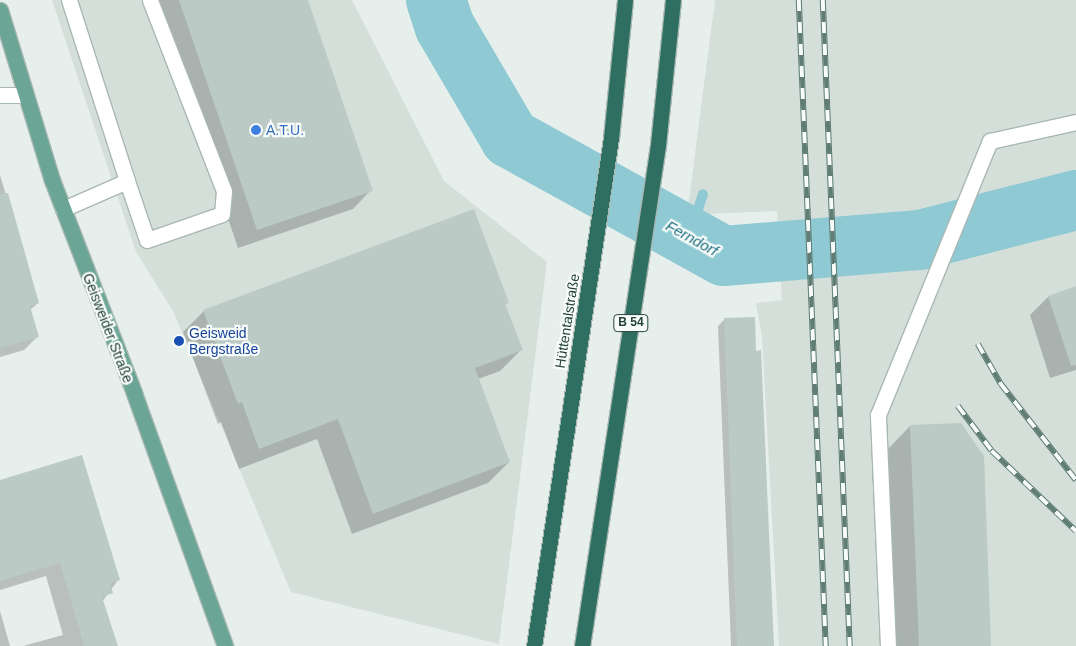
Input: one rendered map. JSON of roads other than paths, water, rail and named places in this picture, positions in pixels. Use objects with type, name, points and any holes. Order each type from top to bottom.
[{"type":"highway","name":"Hüttentalstraße","points":[[534,646],[611,138],[625,0]]},
{"type":"highway","name":"B 54","points":[[582,646],[658,145],[673,0]]},
{"type":"main road","name":"Geisweider Straße","points":[[0,10],[25,96],[63,208],[134,393],[225,646]]},
{"type":"lane","points":[[69,0],[147,240],[222,214],[224,191],[150,0]]},
{"type":"lane","points":[[0,95],[25,96]]},
{"type":"lane","points":[[888,646],[878,415],[925,304],[990,141],[1076,122]]},
{"type":"lane","points":[[63,208],[127,181]]},
{"type":"waterway","name":"Ferndorf","points":[[436,0],[445,27],[510,138],[724,256],[920,240],[1076,200]]},
{"type":"waterway","points":[[689,237],[703,194]]},
{"type":"railway","points":[[799,0],[826,646]]},
{"type":"railway","points":[[823,0],[850,646]]},
{"type":"railway","points":[[978,344],[1001,384],[1076,480]]},
{"type":"railway","points":[[958,406],[992,451],[1076,531]]},
{"type":"place","name":"A.T.U.","points":[[256,130]]},
{"type":"place","name":"Geisweid Bergstraße","points":[[179,341]]}]
